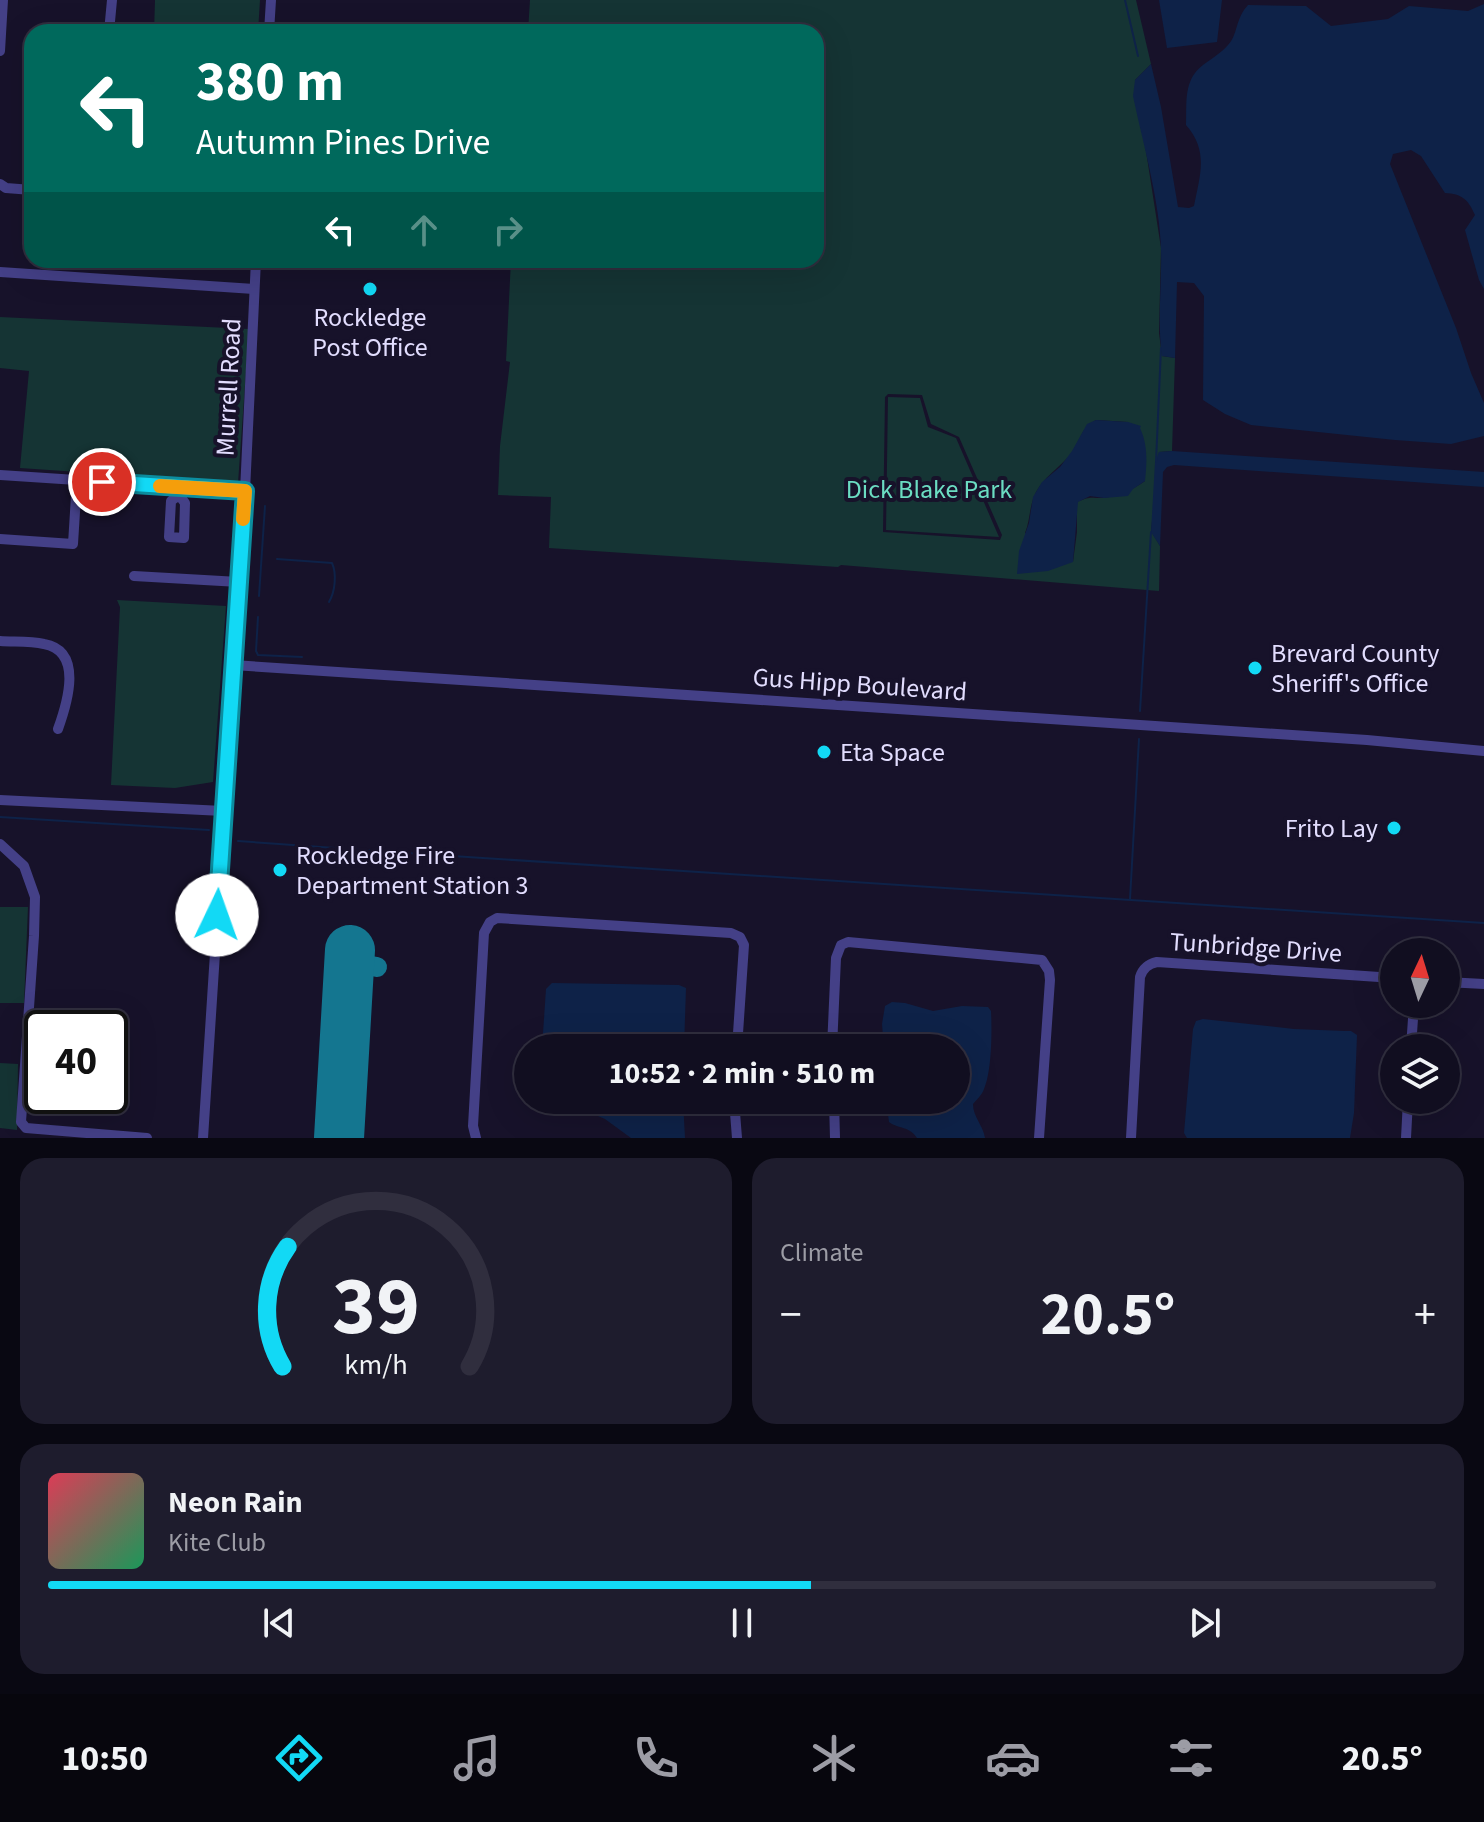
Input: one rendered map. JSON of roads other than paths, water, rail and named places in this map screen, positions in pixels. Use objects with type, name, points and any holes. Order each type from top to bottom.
[{"type":"street","points":[[0,51],[3,0]]},
{"type":"street","points":[[110,24],[112,0]]},
{"type":"street","points":[[270,24],[271,0]]},
{"type":"street","points":[[0,184],[6,188],[24,189]]},
{"type":"street","name":"Murrell Road","points":[[203,1138],[245,491],[255,268]]},
{"type":"street","points":[[0,272],[254,289]]},
{"type":"street","points":[[0,475],[179,491],[245,491]]},
{"type":"street","points":[[0,539],[73,544],[77,480]]},
{"type":"street","points":[[134,576],[239,582]]},
{"type":"street","points":[[0,641],[44,644],[66,657],[69,667],[67,705],[58,729]]},
{"type":"street","name":"Gus Hipp Boulevard","points":[[233,665],[1367,740],[1484,751]]},
{"type":"street","points":[[0,800],[223,811]]},
{"type":"street","points":[[0,844],[24,866],[35,897],[21,1122],[26,1128],[147,1138]]},
{"type":"street","points":[[476,1138],[473,1126],[484,933],[490,922],[497,918],[731,933],[740,937],[744,945],[738,1034]]},
{"type":"street","points":[[833,1034],[836,958],[841,945],[848,942],[1042,960],[1049,971],[1050,980],[1039,1138]]},
{"type":"street","name":"Tunbridge Drive","points":[[1131,1138],[1140,977],[1151,964],[1380,977]]},
{"type":"street","points":[[1460,983],[1484,984]]},
{"type":"street","points":[[735,1114],[737,1138]]},
{"type":"street","points":[[834,1114],[835,1138]]},
{"type":"street","points":[[1406,1138],[1407,1114]]},
{"type":"water","points":[[1159,0],[1222,0],[1217,42],[1167,48]]},
{"type":"water","points":[[1484,4],[1484,289],[1465,230],[1475,215],[1470,205],[1460,196],[1445,193],[1421,156],[1411,150],[1393,154],[1390,164],[1484,403],[1484,436],[1451,444],[1251,425],[1203,400],[1204,296],[1194,283],[1177,282],[1175,358],[1162,356],[1160,232],[1133,96],[1135,80],[1151,64],[1178,207],[1189,208],[1194,206],[1201,164],[1198,144],[1186,125],[1189,85],[1197,71],[1231,41],[1248,5],[1306,6],[1331,26],[1388,19],[1409,6],[1468,11]]},
{"type":"water","points":[[1096,420],[1141,426],[1146,454],[1145,481],[1128,496],[1090,496],[1078,502],[1073,562],[1048,571],[1017,574],[1019,551],[1029,523],[1033,497],[1042,482],[1060,467],[1072,451],[1087,424]]},
{"type":"water","points":[[1159,452],[1484,472],[1484,487],[1174,465],[1163,472],[1160,546],[1151,532],[1155,462]]},
{"type":"water","points":[[552,983],[679,985],[686,988],[684,1034],[543,1034],[546,989]]},
{"type":"water","points":[[892,1002],[905,1003],[933,1011],[962,1006],[988,1007],[991,1011],[989,1072],[983,1091],[973,1104],[985,1138],[917,1138],[911,1131],[889,1122],[888,1114],[970,1114],[970,1034],[883,1034],[885,1006]]},
{"type":"water","points":[[1203,1019],[1294,1029],[1351,1031],[1357,1035],[1350,1138],[1187,1138],[1184,1133],[1193,1029],[1196,1021]]},
{"type":"water","points":[[593,1114],[684,1114],[685,1138],[631,1138]]},
{"type":"waterway","points":[[1125,0],[1138,56]]},
{"type":"waterway","points":[[1156,462],[1161,348]]},
{"type":"waterway","points":[[259,596],[265,506]]},
{"type":"waterway","points":[[1140,711],[1151,532]]},
{"type":"waterway","points":[[277,559],[332,563],[335,583],[329,602]]},
{"type":"waterway","points":[[258,617],[258,655],[302,657]]},
{"type":"waterway","points":[[1130,899],[1139,739]]},
{"type":"waterway","points":[[0,817],[209,830]]},
{"type":"waterway","points":[[238,841],[1484,923]]},
{"type":"place","name":"Rockledge Post Office","points":[[370,289]]},
{"type":"place","name":"Brevard County Sheriff's Office","points":[[1255,668]]},
{"type":"place","name":"Eta Space","points":[[824,752]]},
{"type":"place","name":"Frito Lay","points":[[1394,828]]},
{"type":"place","name":"Rockledge Fire Department Station 3","points":[[280,870]]},
{"type":"park label","name":"Dick Blake Park","points":[[929,489]]}]
